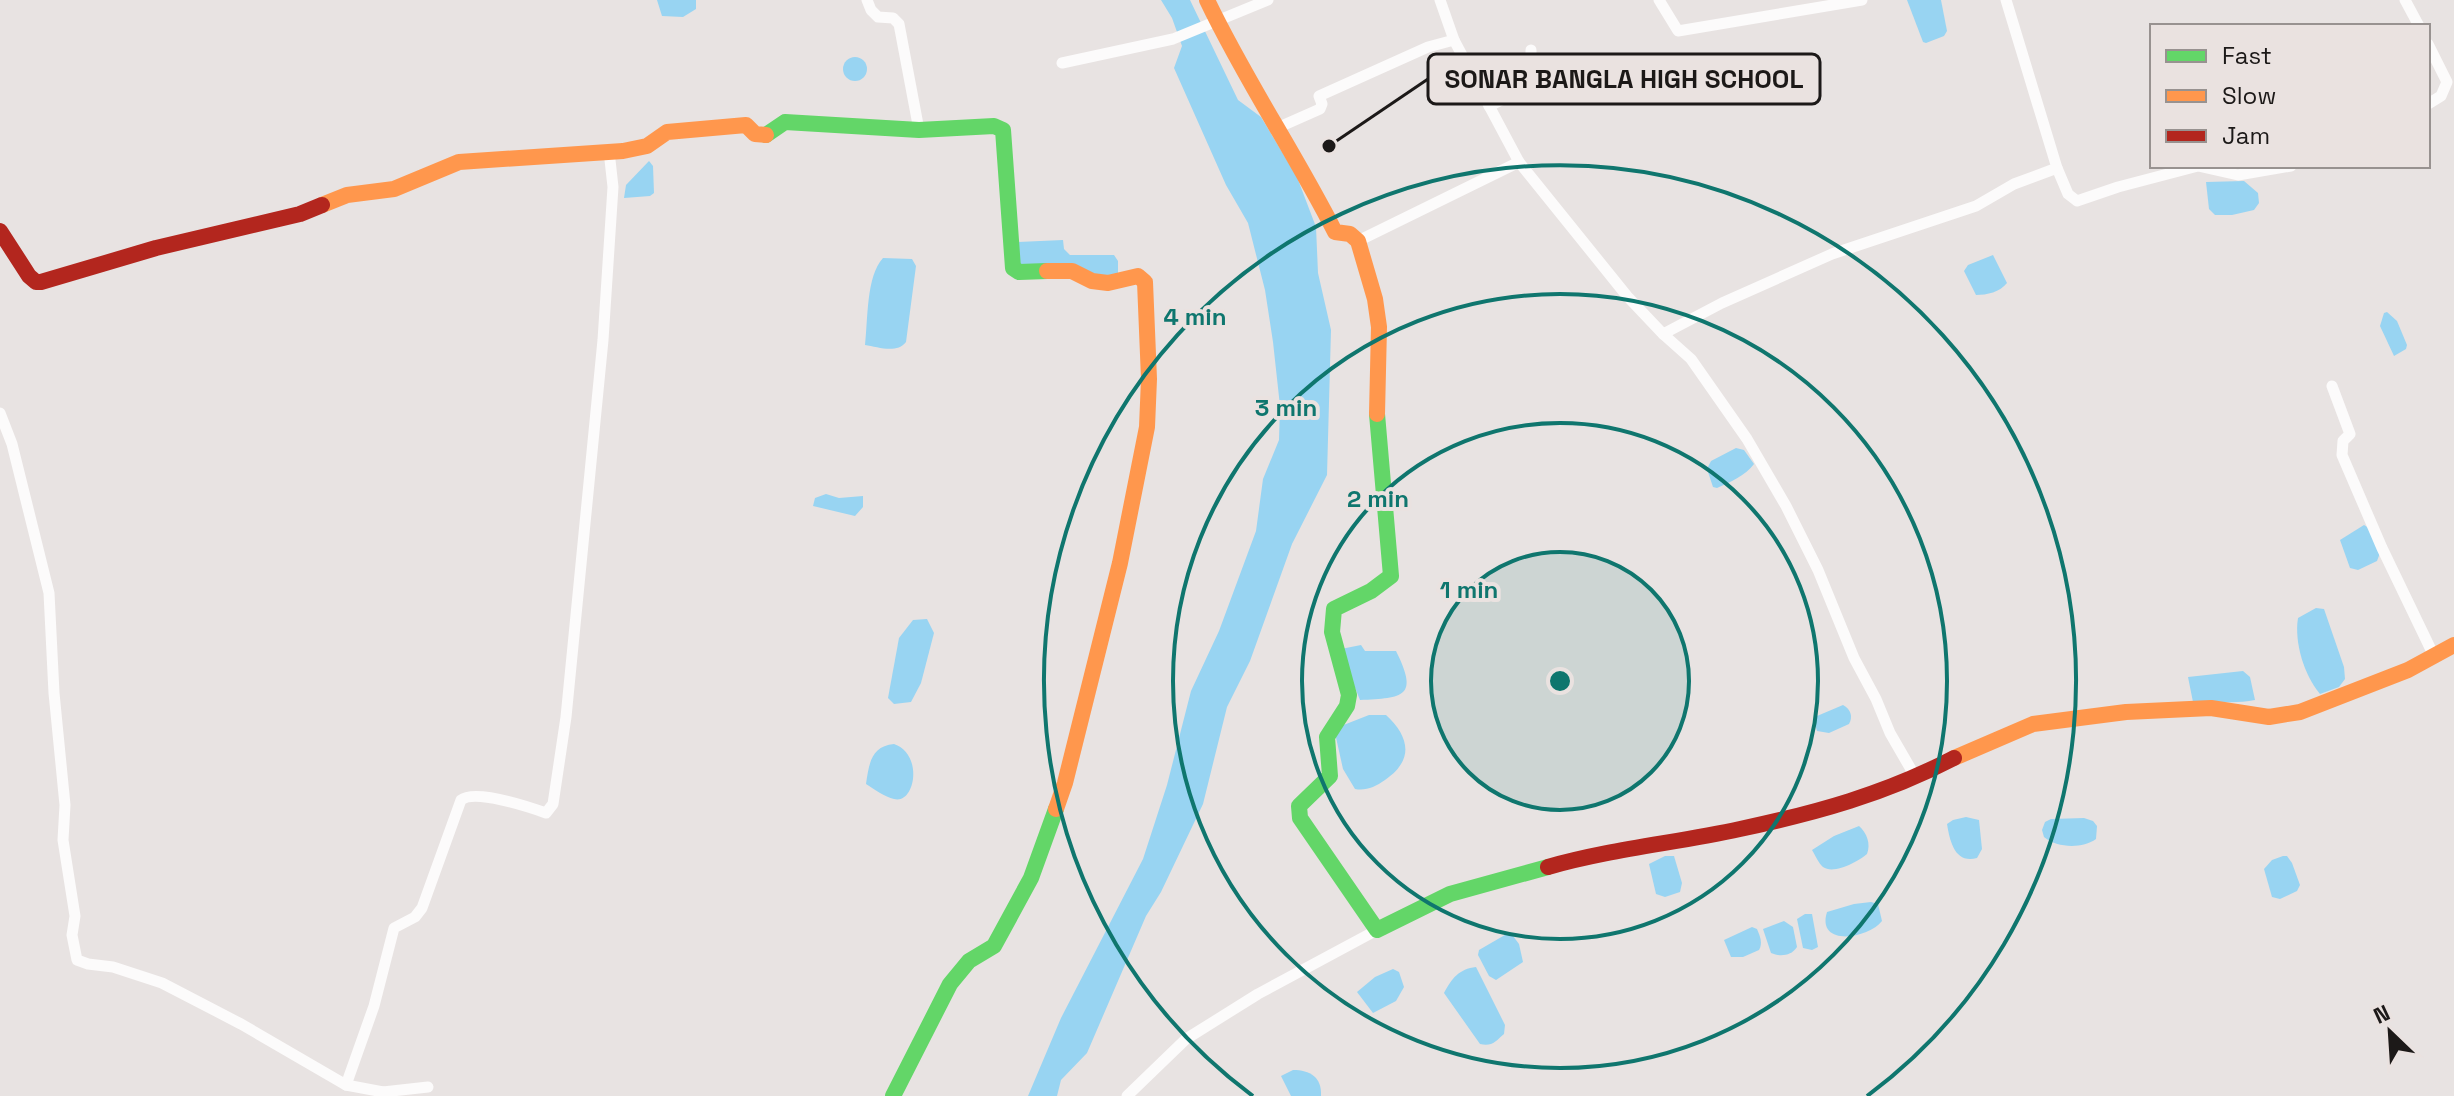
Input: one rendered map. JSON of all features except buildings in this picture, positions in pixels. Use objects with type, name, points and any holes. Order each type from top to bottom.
[{"type":"street","points":[[867,0],[878,17],[893,18],[899,24],[919,130]]},
{"type":"street","points":[[1207,0],[1213,22],[1335,232],[1350,234],[1358,241],[1375,299],[1379,327],[1377,419],[1391,576],[1379,588],[1334,609],[1330,622],[1333,641],[1349,696],[1344,716],[1328,732],[1330,776],[1299,806],[1300,818],[1377,930]]},
{"type":"street","points":[[1062,63],[1173,39],[1268,0]]},
{"type":"street","points":[[1440,0],[1454,40],[1519,162],[1627,296],[1691,359],[1747,439],[1818,570],[1854,658],[1890,733],[1916,778]]},
{"type":"street","points":[[1659,0],[1678,31],[1862,0]]},
{"type":"street","points":[[2006,0],[2057,168],[2068,194],[2077,201],[2190,168]]},
{"type":"street","points":[[2405,0],[2418,24]]},
{"type":"street","points":[[1277,128],[1320,109],[1319,96],[1428,47],[1454,40]]},
{"type":"street","points":[[2430,48],[2447,82],[2441,96],[2430,103]]},
{"type":"street","points":[[1489,106],[1518,92],[1531,79],[1531,50]]},
{"type":"street","points":[[0,231],[33,280],[46,282],[156,248],[300,214],[347,195],[394,189],[459,162],[647,146],[667,132],[733,125],[746,125],[755,134],[765,136],[785,122],[919,130],[994,126],[1003,130],[1013,268],[1019,272],[1072,271],[1092,281],[1108,283],[1138,276],[1145,282],[1147,427],[1120,563],[1065,783],[1031,878],[994,946],[969,961],[950,984],[893,1096]]},
{"type":"street","points":[[346,1085],[374,1006],[394,928],[415,917],[422,908],[461,800],[470,796],[516,803],[546,813],[553,804],[566,717],[603,340],[613,187],[609,151]]},
{"type":"street","points":[[1358,241],[1519,162]]},
{"type":"street","points":[[1663,334],[1722,303],[1832,254],[1976,206],[2014,184],[2057,168]]},
{"type":"street","points":[[2207,168],[2238,175],[2279,168]]},
{"type":"street","points":[[2332,386],[2350,434],[2343,441],[2342,455],[2434,656]]},
{"type":"street","points":[[0,413],[12,444],[49,593],[54,693],[65,805],[63,840],[75,916],[72,935],[77,960],[113,967],[162,983],[241,1024],[346,1085],[383,1094],[428,1087]]},
{"type":"street","points":[[1127,1096],[1186,1039],[1258,994],[1450,894],[1571,860],[1740,829],[1874,795],[1916,778],[1971,749],[2033,724],[2126,712],[2211,708],[2269,717],[2300,712],[2408,670],[2454,645]]},
{"type":"water","points":[[657,0],[696,0],[696,9],[683,17],[662,16]]},
{"type":"water","points":[[1161,0],[1190,0],[1238,100],[1261,117],[1297,177],[1316,227],[1318,273],[1331,330],[1327,475],[1292,544],[1250,661],[1227,707],[1203,804],[1161,892],[1146,916],[1087,1053],[1061,1080],[1057,1096],[1028,1096],[1061,1018],[1143,859],[1167,785],[1191,691],[1219,631],[1256,531],[1263,479],[1279,440],[1280,406],[1273,342],[1265,290],[1248,223],[1226,185],[1174,68],[1182,46],[1172,18]]},
{"type":"water","points":[[1907,0],[1941,0],[1947,31],[1944,36],[1923,42]]},
{"type":"water","points":[[855,57],[866,64],[867,69],[860,80],[855,81],[844,74],[843,69],[850,58]]},
{"type":"water","points":[[649,161],[653,166],[654,193],[624,198],[626,185]]},
{"type":"water","points":[[2244,181],[2258,193],[2259,203],[2254,210],[2215,215],[2209,209],[2206,182]]},
{"type":"water","points":[[1063,240],[1064,249],[1070,255],[1114,255],[1118,261],[1118,275],[1110,279],[1018,266],[1018,242]]},
{"type":"water","points":[[1993,255],[2007,283],[2001,289],[1976,295],[1964,271],[1968,265]]},
{"type":"water","points":[[883,258],[912,259],[916,266],[906,342],[892,349],[865,345],[873,276]]},
{"type":"water","points":[[2387,312],[2397,321],[2407,345],[2406,349],[2394,356],[2380,326]]},
{"type":"water","points":[[1736,448],[1744,450],[1754,464],[1737,478],[1713,487],[1707,469],[1711,461]]},
{"type":"water","points":[[826,494],[839,498],[863,496],[863,507],[855,516],[813,506],[815,498]]},
{"type":"water","points":[[2364,525],[2369,528],[2380,553],[2377,561],[2358,570],[2350,568],[2340,540]]},
{"type":"water","points":[[2316,608],[2324,609],[2344,667],[2345,679],[2339,687],[2320,694],[2305,668],[2297,627],[2298,618]]},
{"type":"water","points":[[927,619],[934,633],[921,683],[911,702],[894,704],[888,698],[899,638],[913,620]]},
{"type":"water","points":[[1361,645],[1365,651],[1396,651],[1406,678],[1403,692],[1387,698],[1360,700],[1341,649]]},
{"type":"water","points":[[2243,671],[2250,677],[2255,700],[2193,702],[2188,677]]},
{"type":"water","points":[[1843,705],[1850,713],[1849,724],[1829,733],[1817,731],[1814,721],[1817,716]]},
{"type":"water","points":[[1369,715],[1386,715],[1394,723],[1404,740],[1404,756],[1394,772],[1381,782],[1367,789],[1355,789],[1343,769],[1335,733],[1341,726]]},
{"type":"water","points":[[894,744],[903,749],[913,767],[911,787],[901,799],[887,797],[866,784],[872,757],[880,748]]},
{"type":"water","points":[[1966,817],[1979,820],[1982,849],[1977,858],[1963,858],[1950,838],[1947,824]]},
{"type":"water","points":[[2084,818],[2097,826],[2096,839],[2090,842],[2077,846],[2062,845],[2044,837],[2042,830],[2045,822],[2051,819]]},
{"type":"water","points":[[1859,826],[1868,839],[1867,854],[1840,868],[1823,867],[1812,850],[1834,836]]},
{"type":"water","points":[[1665,856],[1674,856],[1682,883],[1680,892],[1665,897],[1656,894],[1649,864]]},
{"type":"water","points":[[2287,856],[2292,863],[2300,885],[2297,891],[2280,899],[2272,897],[2264,869],[2272,860]]},
{"type":"water","points":[[1871,902],[1878,904],[1882,921],[1875,927],[1845,936],[1829,931],[1827,912]]},
{"type":"water","points":[[1812,914],[1818,947],[1812,950],[1803,948],[1797,919]]},
{"type":"water","points":[[1784,921],[1793,927],[1797,947],[1789,954],[1771,953],[1763,929]]},
{"type":"water","points":[[1752,927],[1757,929],[1760,937],[1759,950],[1743,957],[1731,957],[1724,940]]},
{"type":"water","points":[[1510,932],[1519,944],[1523,962],[1496,980],[1489,976],[1478,955],[1479,950]]},
{"type":"water","points":[[1476,967],[1505,1025],[1504,1034],[1488,1045],[1480,1044],[1444,993],[1457,975]]},
{"type":"water","points":[[1393,969],[1399,972],[1404,987],[1396,1001],[1373,1013],[1357,992],[1375,977]]},
{"type":"water","points":[[1293,1070],[1314,1076],[1321,1096],[1291,1096],[1281,1076]]},
{"type":"traffic: fast","points":[[766,135],[785,122],[919,130],[994,126],[1003,130],[1013,268],[1019,272],[1047,271]]},
{"type":"traffic: fast","points":[[1377,414],[1391,576],[1371,591],[1334,609],[1332,632],[1349,695],[1347,706],[1327,737],[1330,776],[1299,806],[1300,818],[1377,930],[1450,894],[1548,867]]},
{"type":"traffic: fast","points":[[893,1096],[950,984],[969,961],[994,946],[1031,878],[1056,809]]},
{"type":"traffic: slow","points":[[1207,0],[1335,232],[1350,234],[1358,241],[1375,299],[1379,327],[1377,414]]},
{"type":"traffic: slow","points":[[322,205],[347,195],[394,189],[459,162],[623,151],[647,146],[667,132],[746,125],[755,134],[766,135]]},
{"type":"traffic: slow","points":[[1047,271],[1072,271],[1092,281],[1108,283],[1138,276],[1145,282],[1149,379],[1147,427],[1120,563],[1056,809]]},
{"type":"traffic: slow","points":[[1954,758],[2033,724],[2126,712],[2211,708],[2269,717],[2300,712],[2408,670],[2454,645]]},
{"type":"traffic: jam","points":[[0,231],[29,276],[41,282],[156,248],[300,214],[322,205]]},
{"type":"traffic: jam","points":[[1548,867],[1596,855],[1740,829],[1823,809],[1902,782],[1954,758]]},
{"type":"place","name":"SONAR BANGLA HIGH SCHOOL","points":[[1329,146]]}]
